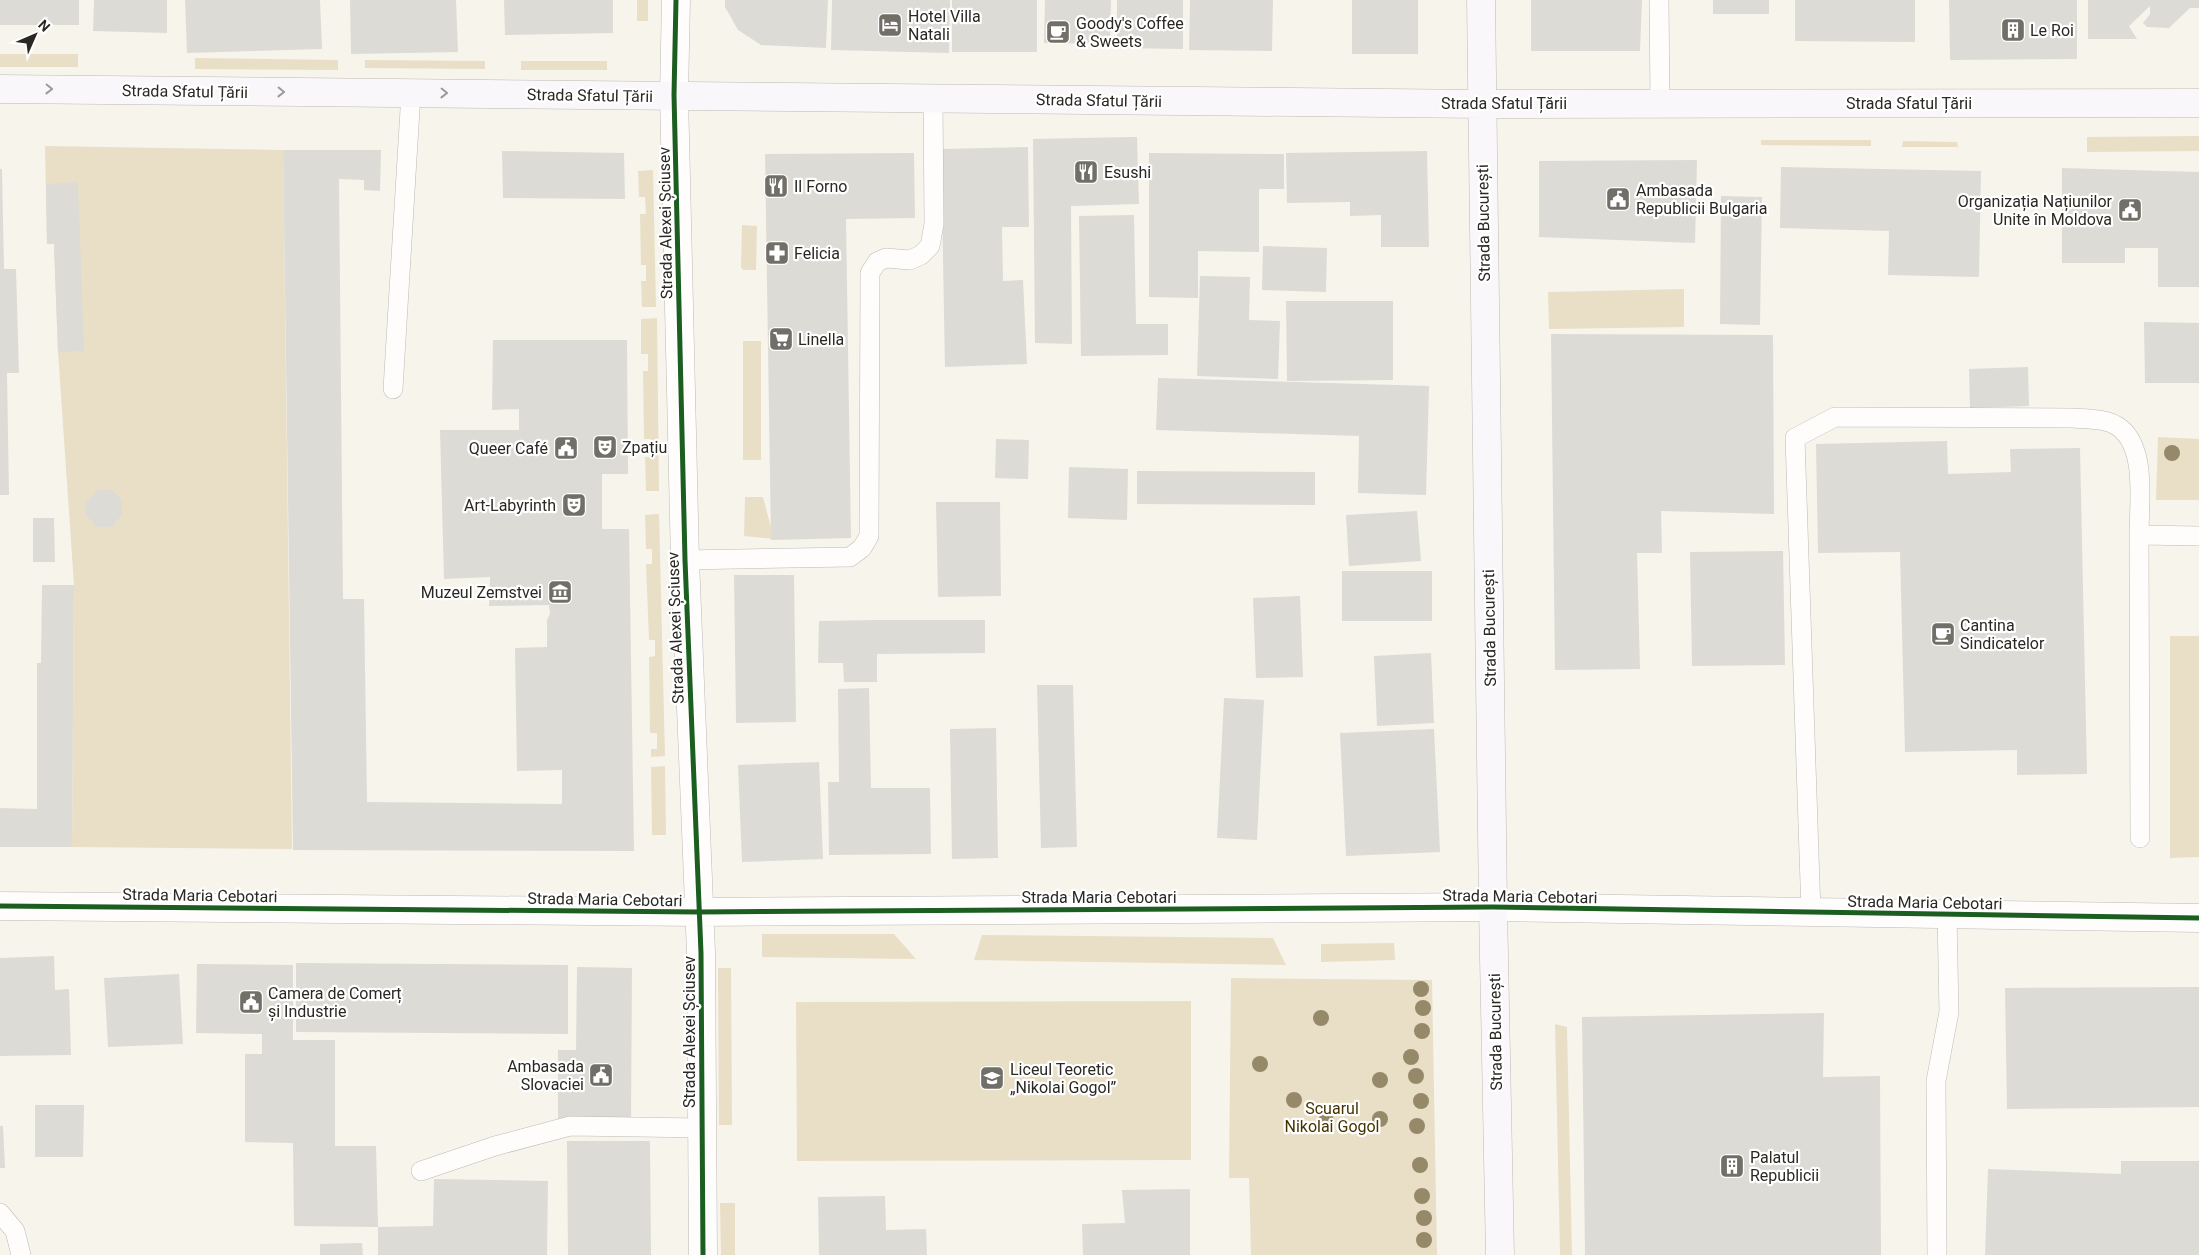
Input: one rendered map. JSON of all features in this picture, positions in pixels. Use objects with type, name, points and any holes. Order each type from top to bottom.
[{"type":"main road","name":"Strada București","points":[[1481,0],[1493,907],[1500,1255]]},
{"type":"main road","name":"Strada Sfatul Țării","points":[[0,89],[1482,104],[1660,102],[2199,103]]},
{"type":"street","name":"Strada Alexei Șciusev","points":[[676,0],[674,95],[685,560],[701,953],[702,1255]]},
{"type":"street","name":"Strada Maria Cebotari","points":[[0,906],[698,912],[1493,907],[2199,918]]},
{"type":"lane","points":[[1659,0],[1660,102]]},
{"type":"lane","points":[[393,389],[411,93]]},
{"type":"lane","points":[[685,560],[850,557],[862,548],[869,536],[870,273],[877,262],[886,258],[910,260],[921,255],[930,246],[934,224],[933,98]]},
{"type":"lane","points":[[1811,913],[1795,438],[1835,417],[2094,419],[2119,427],[2128,436],[2135,448],[2138,465],[2140,838]]},
{"type":"lane","points":[[2139,535],[2199,536]]},
{"type":"lane","points":[[1937,1255],[1936,1081],[1949,1012],[1947,915]]},
{"type":"lane","points":[[421,1171],[495,1146],[570,1126],[702,1128]]},
{"type":"lane","points":[[0,1213],[15,1231],[21,1255]]},
{"type":"green space","points":[[637,0],[648,0],[648,21],[637,21]]},
{"type":"green space","points":[[0,54],[78,54],[78,67],[0,67]]},
{"type":"green space","points":[[195,58],[338,60],[338,70],[195,69]]},
{"type":"green space","points":[[365,60],[485,61],[485,69],[365,68]]},
{"type":"green space","points":[[521,61],[607,61],[607,70],[521,70]]},
{"type":"green space","points":[[2199,136],[2199,151],[2087,152],[2087,137]]},
{"type":"green space","points":[[1761,140],[1871,140],[1871,146],[1761,145]]},
{"type":"green space","points":[[1903,141],[1957,142],[1958,147],[1902,147]]},
{"type":"green space","points":[[45,146],[283,150],[292,849],[72,847],[74,585],[58,352],[54,244],[47,244]]},
{"type":"green space","points":[[653,170],[656,307],[642,307],[641,281],[646,281],[646,265],[641,265],[640,214],[646,214],[645,197],[639,197],[638,171]]},
{"type":"green space","points":[[742,225],[757,226],[756,270],[743,270],[741,267]]},
{"type":"green space","points":[[1684,289],[1684,327],[1549,329],[1548,292]]},
{"type":"green space","points":[[657,318],[659,491],[646,491],[645,457],[651,457],[650,439],[644,439],[643,371],[648,371],[648,354],[641,354],[641,319]]},
{"type":"green space","points":[[743,341],[761,341],[761,460],[743,460]]},
{"type":"green space","points":[[2158,437],[2199,439],[2199,500],[2156,500]]},
{"type":"green space","points":[[745,497],[763,497],[774,539],[744,536]]},
{"type":"green space","points":[[659,514],[665,756],[651,757],[651,749],[657,749],[657,733],[650,733],[649,657],[655,656],[655,640],[649,640],[646,564],[652,564],[652,549],[646,549],[645,515]]},
{"type":"green space","points":[[2170,636],[2199,636],[2199,857],[2170,858]]},
{"type":"green space","points":[[665,766],[666,835],[652,835],[651,767]]},
{"type":"green space","points":[[762,934],[894,934],[916,959],[762,957]]},
{"type":"green space","points":[[982,935],[1273,938],[1286,965],[974,960]]},
{"type":"green space","points":[[1394,943],[1395,960],[1321,962],[1321,944]]},
{"type":"green space","points":[[718,968],[731,968],[732,1125],[719,1125]]},
{"type":"green space","name":"Scuarul Nikolai Gogol","points":[[1231,978],[1432,980],[1437,1255],[1251,1255],[1249,1178],[1229,1178]]},
{"type":"green space","points":[[1191,1001],[1191,1160],[797,1161],[796,1002]]},
{"type":"green space","points":[[1555,1024],[1567,1027],[1572,1255],[1560,1255]]},
{"type":"green space","points":[[720,1203],[735,1203],[735,1255],[721,1255]]},
{"type":"building","points":[[0,0],[79,0],[79,25],[0,25]]},
{"type":"building","points":[[94,0],[167,0],[167,33],[93,31]]},
{"type":"building","points":[[185,0],[320,0],[322,49],[187,53]]},
{"type":"building","points":[[350,0],[456,0],[458,52],[351,54]]},
{"type":"building","points":[[504,0],[613,0],[613,33],[505,35]]},
{"type":"building","points":[[725,0],[828,0],[826,48],[761,45],[738,30],[725,7]]},
{"type":"building","name":"Hotel Villa Natali","points":[[832,0],[950,0],[949,53],[831,50]]},
{"type":"building","points":[[952,0],[1037,0],[1037,52],[952,52]]},
{"type":"building","points":[[1045,0],[1111,0],[1110,44],[1044,43]]},
{"type":"building","points":[[1117,0],[1183,0],[1183,49],[1117,48]]},
{"type":"building","points":[[1190,0],[1273,0],[1272,51],[1189,50]]},
{"type":"building","points":[[1352,0],[1418,0],[1418,54],[1352,54]]},
{"type":"building","points":[[1531,0],[1642,0],[1640,51],[1531,51]]},
{"type":"building","points":[[1713,0],[1769,0],[1769,14],[1713,14]]},
{"type":"building","points":[[1795,0],[1915,0],[1915,42],[1795,41]]},
{"type":"building","name":"Le Roi","points":[[1949,0],[2077,0],[2077,59],[1950,60]]},
{"type":"building","points":[[2088,0],[2199,0],[2199,8],[2190,8],[2169,28],[2147,27],[2143,23],[2150,14],[2150,6],[2129,26],[2137,39],[2088,39]]},
{"type":"building","points":[[1137,137],[1139,204],[1071,206],[1072,344],[1035,343],[1033,139]]},
{"type":"building","points":[[1028,147],[1029,227],[1002,227],[1003,281],[1023,280],[1027,364],[945,367],[941,149]]},
{"type":"building","name":"Muzeul Zemstvei","points":[[283,150],[381,150],[380,191],[364,190],[364,180],[339,179],[343,599],[364,599],[367,802],[562,804],[562,770],[517,771],[515,648],[547,647],[549,605],[489,606],[490,577],[444,579],[440,430],[519,430],[519,409],[492,410],[493,340],[627,340],[628,474],[602,474],[602,529],[629,529],[634,851],[293,850]]},
{"type":"building","points":[[502,151],[624,153],[625,199],[503,198]]},
{"type":"building","points":[[1427,151],[1429,247],[1381,247],[1381,215],[1350,216],[1350,202],[1287,203],[1286,153]]},
{"type":"building","points":[[914,153],[915,218],[846,219],[851,538],[771,540],[765,154]]},
{"type":"building","points":[[1149,153],[1284,154],[1284,189],[1259,189],[1259,252],[1198,251],[1198,298],[1149,297]]},
{"type":"building","name":"Ambasada Republicii Bulgaria","points":[[1697,160],[1695,243],[1539,237],[1539,161]]},
{"type":"building","points":[[1781,167],[1981,171],[1979,277],[1888,275],[1889,231],[1780,228]]},
{"type":"building","name":"Organizația Națiunilor Unite în Moldova","points":[[2062,168],[2199,172],[2199,287],[2158,287],[2158,248],[2125,248],[2125,263],[2062,263]]},
{"type":"building","points":[[0,169],[2,169],[4,269],[16,269],[19,373],[7,373],[9,495],[0,495]]},
{"type":"building","points":[[78,182],[84,351],[58,352],[54,244],[47,244],[46,184]]},
{"type":"building","points":[[1721,196],[1762,197],[1760,325],[1720,324]]},
{"type":"building","points":[[1134,215],[1136,324],[1168,324],[1168,355],[1081,356],[1079,216]]},
{"type":"building","points":[[1263,246],[1327,248],[1326,292],[1262,290]]},
{"type":"building","points":[[1200,276],[1250,277],[1249,320],[1280,321],[1278,379],[1197,376]]},
{"type":"building","points":[[1286,301],[1393,301],[1393,380],[1287,381]]},
{"type":"building","points":[[2144,322],[2199,323],[2199,383],[2145,383]]},
{"type":"building","points":[[1551,334],[1773,335],[1774,514],[1661,511],[1662,553],[1637,553],[1640,669],[1555,670]]},
{"type":"building","points":[[2028,367],[2029,406],[1970,408],[1969,369]]},
{"type":"building","points":[[1158,378],[1429,386],[1426,495],[1358,493],[1359,436],[1156,430]]},
{"type":"building","points":[[996,439],[1029,440],[1028,479],[995,478]]},
{"type":"building","points":[[1947,441],[1948,474],[2011,472],[2010,449],[2080,448],[2087,774],[2017,775],[2017,750],[1905,752],[1900,552],[1818,553],[1816,444]]},
{"type":"building","points":[[1069,467],[1128,469],[1127,520],[1068,518]]},
{"type":"building","points":[[1137,471],[1315,472],[1315,505],[1137,504]]},
{"type":"building","points":[[98,490],[112,490],[122,500],[122,515],[111,527],[97,527],[86,515],[85,503]]},
{"type":"building","points":[[936,502],[1000,502],[1001,596],[938,597]]},
{"type":"building","points":[[1417,511],[1421,561],[1349,566],[1346,515]]},
{"type":"building","points":[[33,518],[54,518],[55,562],[33,562]]},
{"type":"building","points":[[1783,551],[1785,665],[1692,666],[1690,552]]},
{"type":"building","points":[[1342,571],[1432,571],[1432,621],[1342,621]]},
{"type":"building","points":[[734,575],[794,575],[796,722],[736,723]]},
{"type":"building","points":[[42,585],[74,585],[72,847],[0,847],[0,808],[37,809],[37,663],[41,663]]},
{"type":"building","points":[[1300,596],[1303,677],[1256,678],[1253,598]]},
{"type":"building","points":[[985,620],[985,653],[877,654],[877,682],[844,682],[843,663],[818,663],[819,621]]},
{"type":"building","points":[[1431,653],[1434,723],[1377,726],[1374,656]]},
{"type":"building","points":[[1037,685],[1073,685],[1077,847],[1041,848]]},
{"type":"building","points":[[869,688],[871,788],[930,788],[931,854],[829,855],[828,782],[839,782],[838,689]]},
{"type":"building","points":[[1224,698],[1264,700],[1257,840],[1217,838]]},
{"type":"building","points":[[996,728],[998,858],[952,859],[950,729]]},
{"type":"building","points":[[1434,729],[1440,852],[1346,856],[1340,733]]},
{"type":"building","points":[[819,762],[823,859],[742,862],[738,765]]},
{"type":"building","points":[[54,956],[55,990],[69,989],[71,1055],[0,1056],[0,958]]},
{"type":"building","points":[[296,963],[568,965],[568,1034],[296,1032]]},
{"type":"building","points":[[197,964],[293,965],[293,1040],[335,1040],[335,1146],[376,1146],[378,1227],[294,1226],[293,1143],[245,1142],[245,1054],[262,1054],[262,1034],[196,1033]]},
{"type":"building","points":[[577,967],[632,968],[631,1121],[558,1121],[558,1050],[576,1050]]},
{"type":"building","points":[[179,974],[183,1044],[108,1047],[104,978]]},
{"type":"building","points":[[2199,987],[2199,1107],[2007,1109],[2005,988]]},
{"type":"building","name":"Palatul Republicii","points":[[1824,1013],[1823,1077],[1880,1076],[1881,1255],[1585,1255],[1582,1017]]},
{"type":"building","points":[[35,1105],[84,1105],[83,1157],[35,1157]]},
{"type":"building","points":[[0,1126],[3,1126],[5,1168],[0,1168]]},
{"type":"building","points":[[567,1141],[650,1141],[651,1255],[568,1255]]},
{"type":"building","points":[[2121,1161],[2199,1161],[2199,1255],[1985,1255],[1988,1169],[2121,1174]]},
{"type":"building","points":[[434,1179],[548,1181],[547,1255],[378,1255],[378,1227],[433,1226]]},
{"type":"building","points":[[1190,1189],[1190,1255],[1083,1255],[1082,1224],[1125,1223],[1122,1190]]},
{"type":"building","points":[[885,1196],[886,1230],[926,1229],[927,1255],[819,1255],[818,1197]]},
{"type":"building","points":[[362,1243],[363,1255],[320,1255],[320,1244]]},
{"type":"cycle path","points":[[676,0],[674,95],[685,560],[701,953],[703,1255]]},
{"type":"cycle path","points":[[0,906],[699,912],[1493,907],[2199,918]]},
{"type":"place","name":"Hotel Villa Natali","points":[[890,25]]},
{"type":"place","name":"Le Roi","points":[[2013,30]]},
{"type":"place","name":"Goody's Coffee & Sweets","points":[[1058,32]]},
{"type":"place","name":"Esushi","points":[[1086,172]]},
{"type":"place","name":"Il Forno","points":[[776,186]]},
{"type":"place","name":"Ambasada Republicii Bulgaria","points":[[1618,199]]},
{"type":"place","name":"Organizația Națiunilor Unite în Moldova","points":[[2130,210]]},
{"type":"place","name":"Felicia","points":[[777,253]]},
{"type":"place","name":"Linella","points":[[781,339]]},
{"type":"place","name":"Zpațiu","points":[[605,447]]},
{"type":"place","name":"Queer Café","points":[[566,448]]},
{"type":"place","name":"Art-Labyrinth","points":[[574,505]]},
{"type":"place","name":"Muzeul Zemstvei","points":[[560,592]]},
{"type":"place","name":"Cantina Sindicatelor","points":[[1943,634]]},
{"type":"place","name":"Camera de Comerț și Industrie","points":[[251,1002]]},
{"type":"place","name":"Ambasada Slovaciei","points":[[601,1075]]},
{"type":"place","name":"Liceul Teoretic „Nikolai Gogol”","points":[[992,1078]]},
{"type":"place","name":"Palatul Republicii","points":[[1732,1166]]}]
